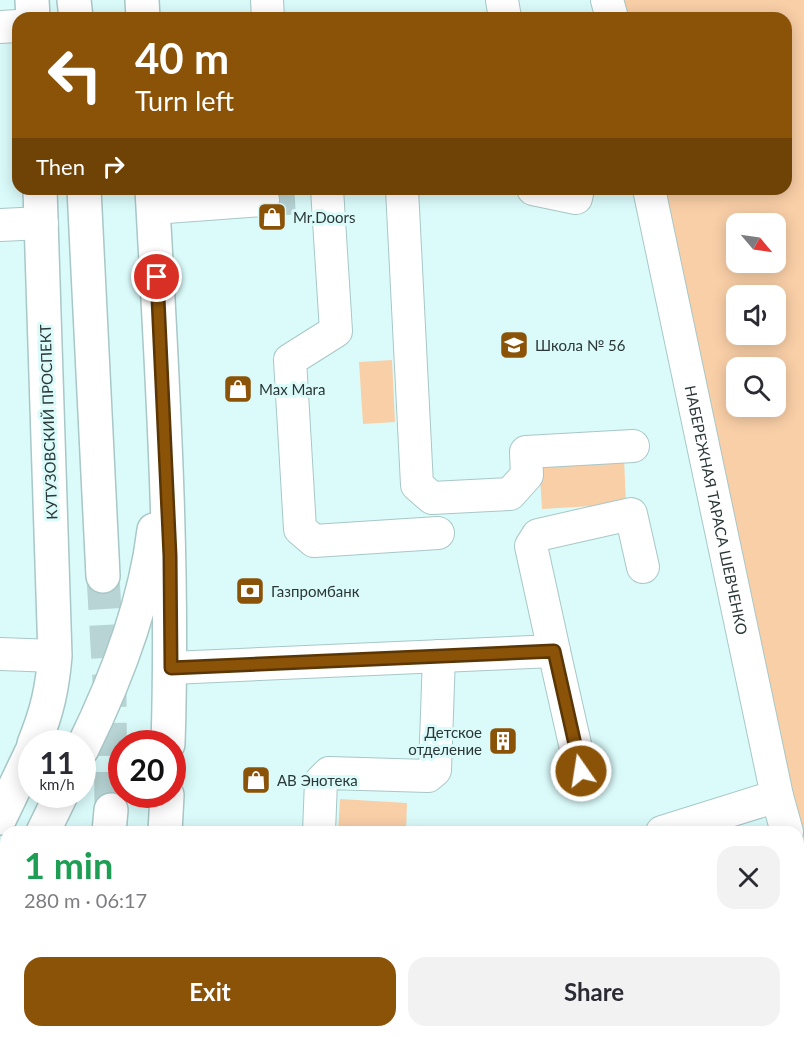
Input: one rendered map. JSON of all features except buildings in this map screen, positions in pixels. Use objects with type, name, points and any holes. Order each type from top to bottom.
[{"type":"main road","name":"КУТУЗОВСКИЙ ПРОСПЕКТ","points":[[40,195],[55,656],[52,692],[40,730]]},
{"type":"main road","points":[[84,195],[103,576]]},
{"type":"main road","points":[[153,198],[170,556],[171,668],[169,730]]},
{"type":"main road","points":[[92,730],[136,619],[151,558],[165,437]]},
{"type":"main road","points":[[0,818],[18,780]]},
{"type":"main road","points":[[165,826],[166,808]]},
{"type":"street","points":[[319,195],[336,331],[290,360],[300,529],[314,541],[438,533]]},
{"type":"street","points":[[402,195],[417,485],[432,498],[510,494],[527,475],[526,452],[633,447]]},
{"type":"street","points":[[562,195],[576,198],[577,195]]},
{"type":"street","name":"НАБЕРЕЖНАЯ ТАРАСА ШЕВЧЕНКО","points":[[651,195],[777,796],[785,826]]},
{"type":"street","points":[[153,198],[263,200]]},
{"type":"street","points":[[0,225],[42,223]]},
{"type":"street","points":[[581,771],[531,546],[538,535],[632,514],[643,567]]},
{"type":"street","points":[[171,668],[554,651]]},
{"type":"street","points":[[0,654],[55,656]]},
{"type":"street","points":[[319,826],[321,781],[329,773],[428,776],[435,770],[439,656]]},
{"type":"street","points":[[681,826],[777,796]]},
{"type":"shaded area","points":[[622,0],[804,0],[804,826],[796,826],[662,195],[792,195],[792,12],[625,12]]},
{"type":"shaded area","points":[[392,360],[395,422],[363,424],[359,362]]},
{"type":"shaded area","points":[[624,458],[626,504],[542,509],[539,462]]},
{"type":"shaded area","points":[[340,799],[407,803],[406,826],[338,826]]},
{"type":"tunnel","points":[[263,200],[304,198]]},
{"type":"tunnel","points":[[103,576],[110,698],[111,810]]},
{"type":"place","name":"Mr.Doors","points":[[272,217]]},
{"type":"place","name":"Школа № 56","points":[[514,345]]},
{"type":"place","name":"Max Mara","points":[[238,389]]},
{"type":"place","name":"Газпромбанк","points":[[250,591]]},
{"type":"place","name":"Детское отделение","points":[[503,741]]},
{"type":"place","name":"АВ Энотека","points":[[256,780]]},
{"type":"route","points":[[157,277],[170,556],[171,668],[554,651],[581,771]]}]
